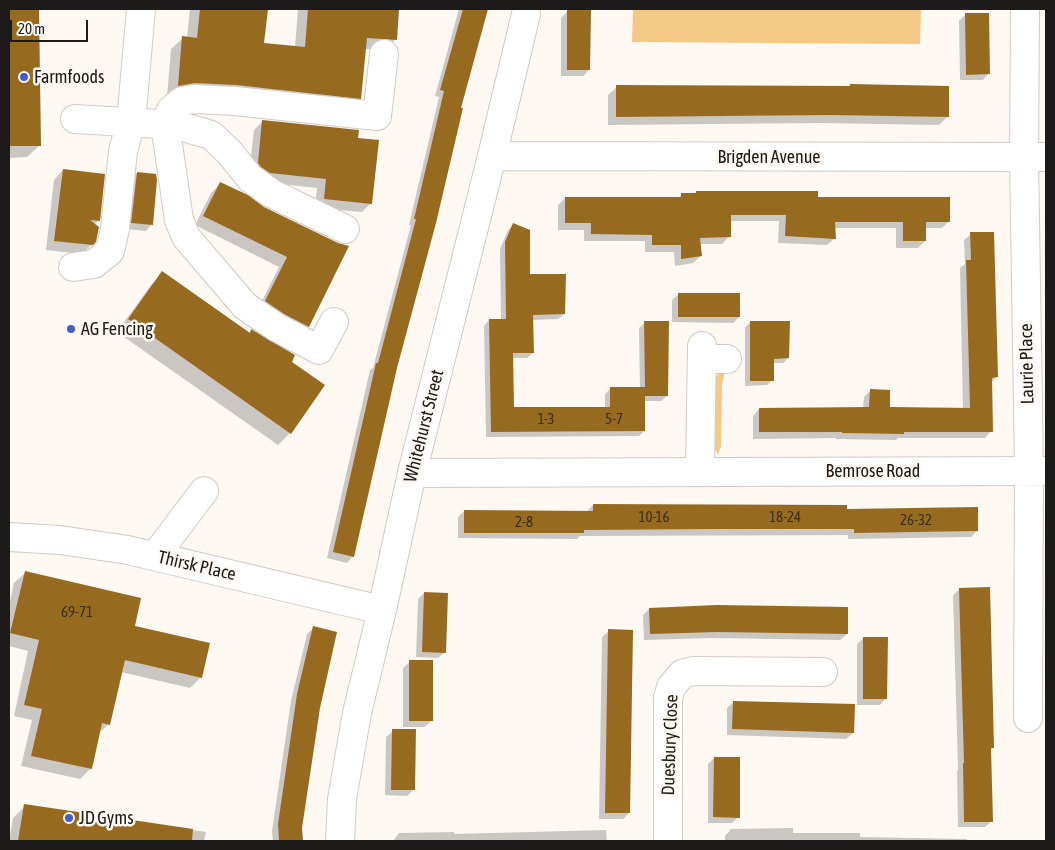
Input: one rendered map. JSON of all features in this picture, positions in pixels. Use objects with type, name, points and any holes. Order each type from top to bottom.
[{"type":"street","points":[[74,267],[94,264],[110,252],[116,229],[123,151],[131,122],[141,9]]},
{"type":"street","name":"Laurie Place","points":[[1025,9],[1035,157],[1038,471],[1028,718]]},
{"type":"street","name":"Whitehurst Street","points":[[340,841],[342,799],[357,712],[412,473],[526,14]]},
{"type":"street","points":[[334,322],[319,350],[276,327],[245,306],[186,237],[180,220],[171,110],[182,101],[194,99],[235,101],[377,116],[384,54]]},
{"type":"street","points":[[75,119],[171,124],[211,135],[229,152],[250,178],[271,193],[345,229]]},
{"type":"street","name":"Brigden Avenue","points":[[492,156],[1035,157]]},
{"type":"street","points":[[700,472],[710,355]]},
{"type":"street","name":"Bemrose Road","points":[[412,473],[1038,471]]},
{"type":"street","points":[[155,556],[204,491]]},
{"type":"street","name":"Thirsk Place","points":[[9,537],[85,543],[128,550],[382,610]]},
{"type":"street","name":"Duesbury Close","points":[[668,841],[668,698],[671,687],[682,674],[693,670],[823,672]]},
{"type":"shaded area","points":[[633,9],[921,9],[920,44],[632,42]]},
{"type":"shaded area","points":[[725,372],[722,384],[721,446],[718,455],[713,445],[712,384],[717,375]]},
{"type":"building","name":"Farmfoods","points":[[9,9],[39,9],[41,146],[9,146]]},
{"type":"building","points":[[200,9],[268,9],[264,43],[305,47],[308,9],[399,9],[397,40],[367,38],[361,99],[236,85],[195,83],[178,86],[182,36],[197,38]]},
{"type":"building","points":[[463,9],[488,9],[461,108],[463,108],[436,223],[397,368],[354,557],[333,552],[376,363],[378,363],[416,219],[414,219],[444,91],[440,90]]},
{"type":"building","points":[[567,10],[591,10],[590,70],[567,70]]},
{"type":"building","points":[[965,13],[989,13],[990,74],[966,75]]},
{"type":"building","points":[[850,84],[949,86],[949,117],[831,115],[616,117],[616,85],[850,86]]},
{"type":"building","points":[[262,120],[359,130],[358,138],[379,140],[372,204],[324,199],[326,179],[270,173],[261,167],[258,163]]},
{"type":"building","points":[[63,169],[105,174],[100,221],[90,220],[99,227],[96,242],[93,245],[54,241]]},
{"type":"building","points":[[137,172],[156,174],[153,225],[131,223]]},
{"type":"building","points":[[220,182],[248,195],[264,207],[338,243],[349,246],[309,327],[284,314],[265,301],[287,257],[203,216]]},
{"type":"building","points":[[696,191],[818,191],[818,197],[950,197],[950,222],[926,222],[926,241],[903,241],[903,222],[835,222],[836,239],[785,236],[786,215],[731,215],[731,237],[700,238],[702,256],[681,259],[681,245],[652,245],[652,235],[591,234],[591,223],[565,223],[565,197],[681,197],[681,193],[696,193]]},
{"type":"building","points":[[513,223],[530,230],[530,274],[566,274],[565,314],[533,315],[534,353],[513,353],[514,407],[610,407],[610,387],[645,387],[644,321],[669,321],[668,396],[645,396],[645,431],[491,432],[489,319],[506,319],[505,242]]},
{"type":"building","points":[[970,232],[994,232],[998,377],[992,378],[993,432],[904,432],[904,434],[759,432],[759,408],[869,407],[870,389],[890,390],[890,407],[970,408],[966,260],[971,260]]},
{"type":"building","points":[[162,271],[250,333],[251,329],[295,355],[292,362],[325,385],[291,434],[128,319]]},
{"type":"building","points":[[678,293],[740,293],[740,317],[678,317]]},
{"type":"building","points":[[750,321],[790,321],[789,358],[774,359],[774,381],[750,381]]},
{"type":"building","points":[[593,504],[847,505],[847,509],[978,507],[978,531],[854,533],[854,529],[716,529],[584,530],[584,533],[464,533],[464,510],[593,511]]},
{"type":"building","points":[[25,571],[141,598],[135,626],[210,643],[202,678],[125,660],[110,725],[102,723],[92,769],[31,756],[42,709],[24,705],[39,640],[10,633]]},
{"type":"building","points":[[990,587],[994,748],[991,748],[993,822],[964,822],[959,588]]},
{"type":"building","points":[[424,592],[448,593],[446,653],[422,652]]},
{"type":"building","points":[[717,605],[848,607],[848,634],[718,632],[650,634],[649,608]]},
{"type":"building","points":[[313,626],[337,632],[320,708],[302,828],[303,841],[279,841],[278,824],[297,694]]},
{"type":"building","points":[[608,629],[633,630],[630,813],[605,813]]},
{"type":"building","points":[[863,637],[888,637],[887,699],[863,699]]},
{"type":"building","points":[[409,660],[433,660],[433,721],[409,721]]},
{"type":"building","points":[[733,701],[855,704],[854,733],[732,729]]},
{"type":"building","points":[[392,729],[416,729],[415,790],[391,790]]},
{"type":"building","points":[[714,757],[740,757],[740,818],[713,817]]},
{"type":"building","name":"JD Gyms","points":[[24,804],[193,829],[192,841],[18,841]]},
{"type":"place","name":"Farmfoods","points":[[24,77]]},
{"type":"place","name":"AG Fencing","points":[[71,329]]},
{"type":"place","name":"JD Gyms","points":[[69,818]]}]
